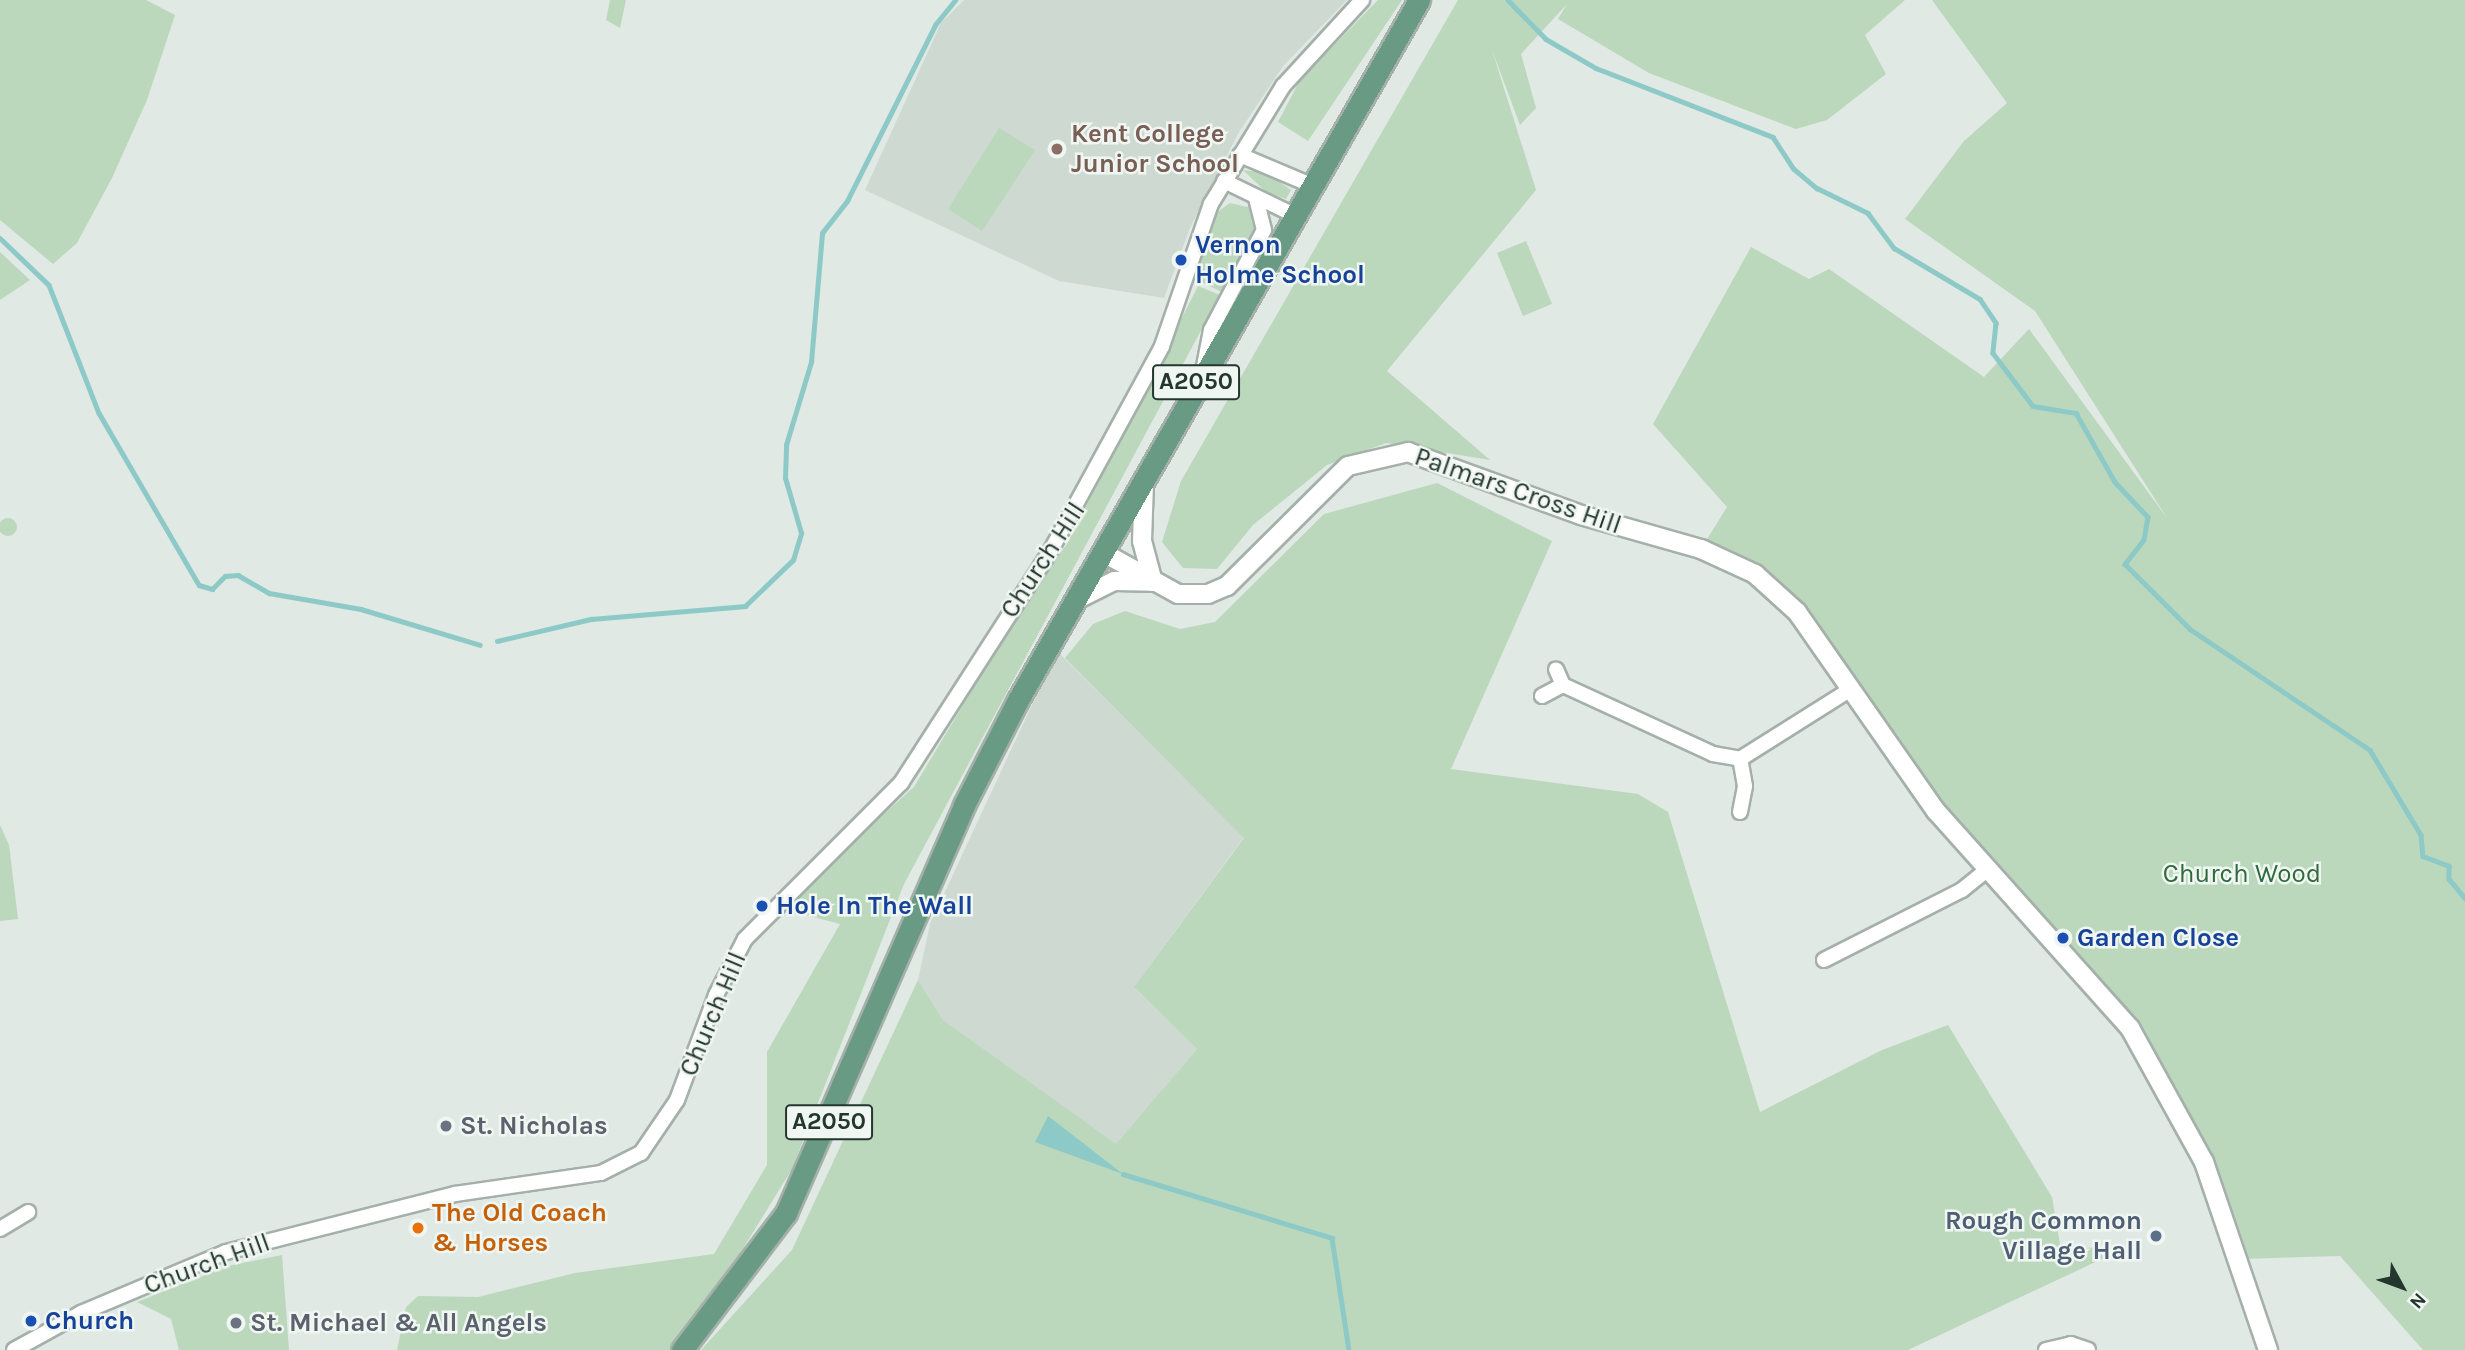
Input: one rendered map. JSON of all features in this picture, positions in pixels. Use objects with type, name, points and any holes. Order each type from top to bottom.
[{"type":"main road","name":"A2050","points":[[682,1350],[786,1213],[964,805],[1204,368],[1419,0]]},
{"type":"street","name":"Church Hill","points":[[14,1350],[81,1313],[226,1252],[455,1194],[601,1173],[642,1153],[677,1100],[716,995],[745,939],[901,783],[1088,490],[1162,346],[1199,232],[1224,181],[1307,55],[1362,0]]},
{"type":"street","points":[[1240,155],[1311,185]]},
{"type":"street","points":[[1224,181],[1256,199],[1294,215]]},
{"type":"street","points":[[1204,368],[1211,330],[1264,230],[1256,199]]},
{"type":"street","name":"Palmars Cross Hill","points":[[1102,552],[1178,594],[1220,590],[1348,466],[1408,452],[1728,559],[1797,612],[1936,811],[2100,990],[2185,1121],[2233,1237],[2268,1350]]},
{"type":"street","points":[[1074,602],[1114,581],[1153,582],[1140,515],[1146,474]]},
{"type":"street","points":[[1556,669],[1563,685],[1713,754],[1740,759],[1851,688]]},
{"type":"street","points":[[1542,696],[1563,685]]},
{"type":"street","points":[[1740,759],[1745,786],[1740,812]]},
{"type":"street","points":[[1824,960],[1962,890],[1989,868]]},
{"type":"street","points":[[0,1230],[28,1212]]},
{"type":"street","points":[[2046,1350],[2071,1344],[2088,1350]]},
{"type":"shaded area","name":"Kent College Junior School","points":[[964,0],[1347,0],[1284,65],[1239,132],[1190,228],[1164,298],[1059,281],[865,190],[941,23]]},
{"type":"shaded area","points":[[1057,651],[1244,837],[1134,987],[1197,1049],[1116,1145],[943,1020],[918,980],[930,924]]},
{"type":"green space","points":[[0,0],[146,0],[175,15],[147,100],[112,178],[77,243],[53,264],[0,220]]},
{"type":"green space","points":[[610,0],[626,0],[620,28],[606,20]]},
{"type":"green space","points":[[1378,0],[1402,0],[1308,141],[1278,122],[1300,80]]},
{"type":"green space","points":[[1458,0],[1905,0],[1865,35],[1886,74],[1827,120],[1796,129],[1649,73],[1558,19],[1567,4],[1521,54],[1536,108],[1520,125],[1492,50],[1536,190],[1387,371],[1490,460],[1386,443],[1327,465],[1253,525],[1217,569],[1183,568],[1162,542],[1181,481]]},
{"type":"green space","name":"Church Wood","points":[[1932,0],[2465,0],[2465,1350],[2423,1350],[2340,1256],[2239,1259],[2151,1063],[1989,868],[1797,612],[1701,549],[1727,507],[1653,424],[1751,247],[1809,279],[1829,269],[1984,377],[2029,329],[2167,518],[2035,311],[1905,219],[1964,141],[2007,103]]},
{"type":"green space","points":[[999,128],[1035,150],[982,231],[948,209]]},
{"type":"green space","points":[[1243,170],[1267,173],[1291,190],[1286,199],[1266,192]]},
{"type":"green space","points":[[1230,203],[1252,208],[1258,231],[1224,293],[1195,279],[1216,213]]},
{"type":"green space","points":[[1526,241],[1552,304],[1523,316],[1497,253]]},
{"type":"green space","points":[[0,252],[30,280],[0,300]]},
{"type":"green space","points":[[1198,286],[1220,295],[904,884],[792,1169],[707,1307],[669,1350],[397,1350],[406,1307],[418,1296],[478,1297],[575,1273],[714,1254],[767,1165],[767,1052],[840,924],[787,910],[804,885],[914,787],[1036,583],[1067,544]]},
{"type":"green space","points":[[1437,483],[1552,541],[1451,769],[1638,794],[1668,812],[1760,1112],[1882,1050],[1948,1025],[2052,1197],[2061,1250],[2097,1247],[2104,1258],[1908,1350],[701,1350],[792,1250],[918,980],[943,1020],[1116,1144],[1197,1049],[1134,987],[1244,838],[1065,658],[1093,624],[1125,611],[1180,629],[1215,622],[1324,514]]},
{"type":"green space","points":[[8,518],[14,521],[17,527],[14,533],[8,536],[2,533],[-1,527],[2,521]]},
{"type":"green space","points":[[0,825],[9,845],[18,919],[0,921]]},
{"type":"green space","points":[[282,1255],[289,1350],[179,1350],[171,1319],[137,1302],[228,1266]]},
{"type":"water","points":[[1048,1116],[1123,1174],[1035,1142]]},
{"type":"waterway","points":[[497,641],[591,619],[745,606],[793,560],[801,533],[785,478],[786,445],[811,362],[822,233],[847,201],[935,25],[955,0]]},
{"type":"waterway","points":[[1508,0],[1546,39],[1596,68],[1773,137],[1794,169],[1817,188],[1868,213],[1894,248],[1980,299],[1996,323],[1993,353],[2033,406],[2076,413],[2115,482],[2148,517],[2144,540],[2125,564],[2190,629],[2370,750],[2421,835],[2423,856],[2449,866],[2449,879],[2465,898]]},
{"type":"waterway","points":[[0,238],[49,285],[99,413],[199,585],[212,589],[225,576],[238,575],[269,593],[361,609],[480,645]]},
{"type":"waterway","points":[[1123,1174],[1332,1238],[1349,1350]]},
{"type":"place","name":"Kent College Junior School","points":[[1057,149]]},
{"type":"place","name":"Vernon Holme School","points":[[1181,260]]},
{"type":"place","name":"Hole In The Wall","points":[[762,906]]},
{"type":"place","name":"Garden Close","points":[[2063,938]]},
{"type":"place","name":"St. Nicholas","points":[[446,1126]]},
{"type":"place","name":"The Old Coach & Horses","points":[[418,1228]]},
{"type":"place","name":"Rough Common Village Hall","points":[[2156,1236]]},
{"type":"place","name":"Church","points":[[31,1321]]},
{"type":"place","name":"St. Michael & All Angels","points":[[236,1323]]}]
